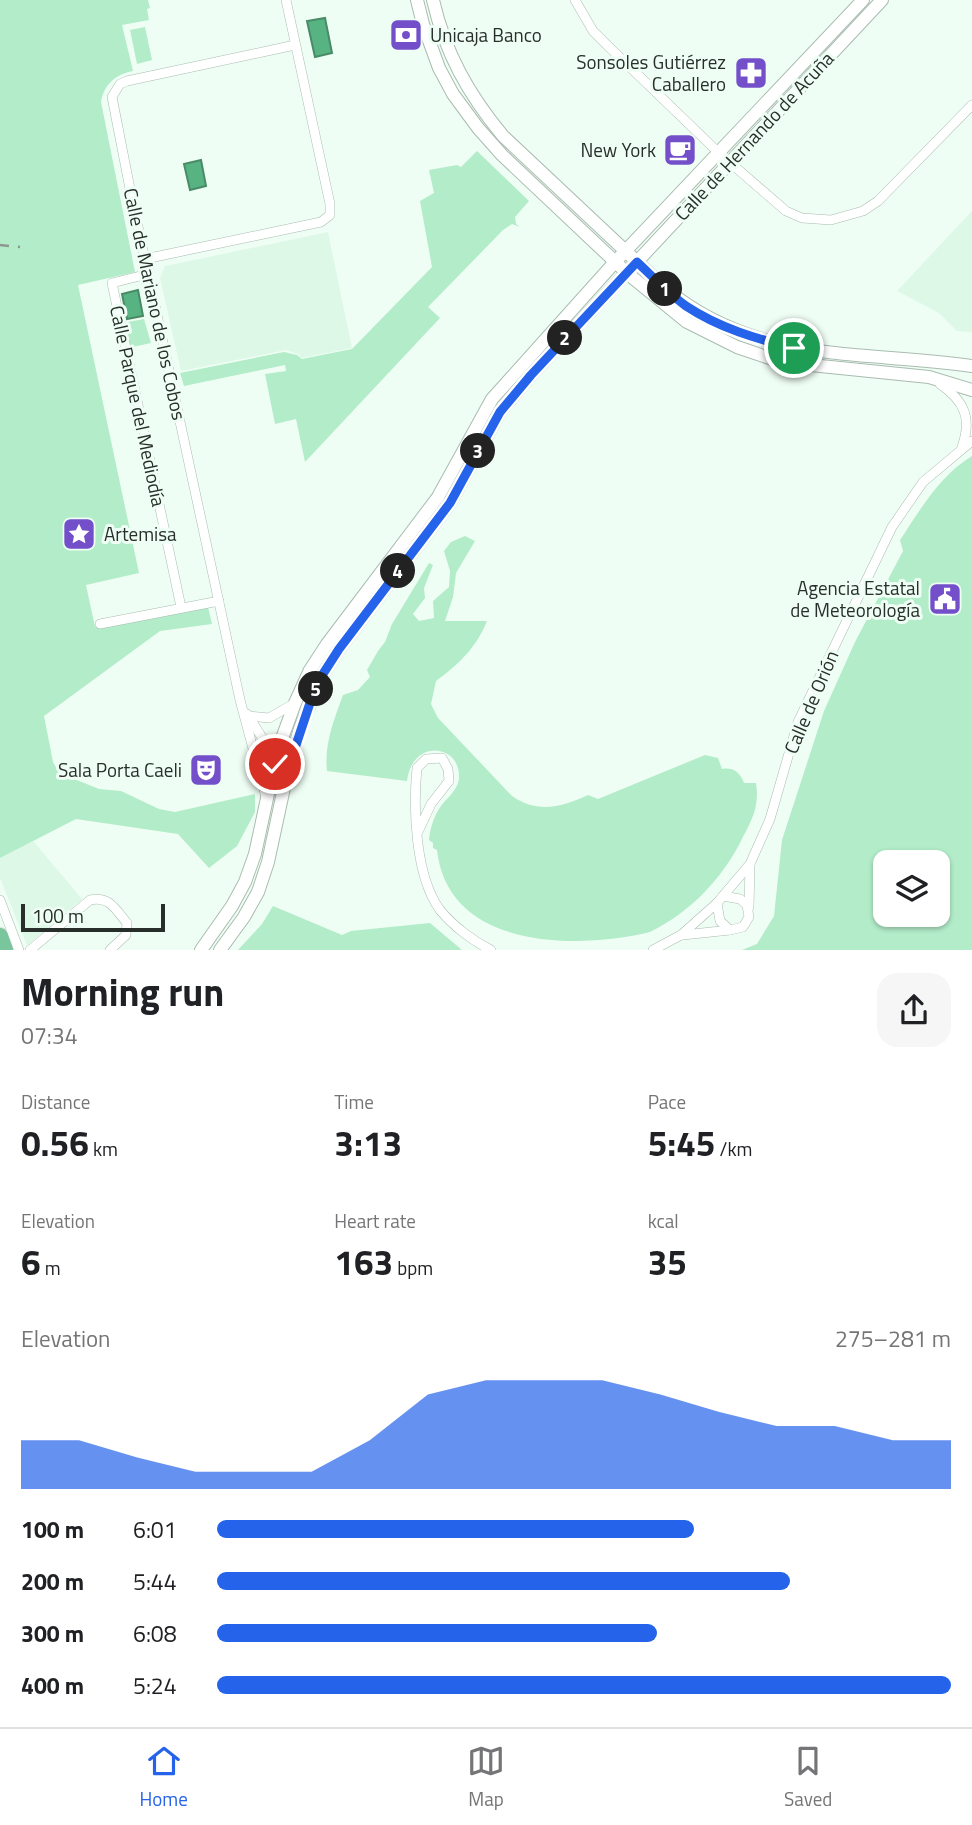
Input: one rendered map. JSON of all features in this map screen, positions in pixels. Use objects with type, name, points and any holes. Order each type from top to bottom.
[{"type":"highway","points":[[0,936],[5,950]]},
{"type":"street","points":[[145,259],[321,222],[330,215],[330,204],[286,0]]},
{"type":"street","points":[[417,0],[439,68],[453,94],[478,128],[502,155],[626,273],[687,322],[737,347],[781,362],[929,377],[972,390]]},
{"type":"street","points":[[433,0],[439,28],[457,69],[503,136],[687,306],[729,329],[753,338],[818,352],[910,358],[972,366]]},
{"type":"street","points":[[575,0],[593,31],[719,153],[786,211],[802,218],[831,220],[863,211],[878,201],[972,105]]},
{"type":"street","name":"Calle de Hernando de Acuña","points":[[283,761],[295,703],[310,670],[438,497],[492,398],[615,262],[863,0]]},
{"type":"street","name":"Calle de Hernando de Acuña","points":[[283,761],[321,677],[339,649],[450,503],[500,412],[523,384],[882,0]]},
{"type":"street","name":"Calle de Mariano de los Cobos","points":[[267,798],[240,700],[148,274],[113,97],[114,91],[127,81],[295,45]]},
{"type":"street","name":"Calle Parque del Mediodía","points":[[148,274],[111,283],[181,607]]},
{"type":"street","points":[[929,377],[951,392],[969,415],[962,447]]},
{"type":"street","name":"Calle de Orión","points":[[653,950],[681,935],[720,899],[750,864],[770,819],[798,722],[892,527],[923,482],[972,441]]},
{"type":"street","points":[[100,624],[219,601]]},
{"type":"street","name":"Calle de Mariano de los Cobos","points":[[240,700],[256,729],[283,761]]},
{"type":"street","points":[[250,737],[269,718],[295,703]]},
{"type":"street","points":[[248,716],[269,718]]},
{"type":"street","points":[[252,748],[263,758],[283,761]]},
{"type":"street","points":[[418,832],[431,804],[449,781],[448,768],[442,758],[426,759],[417,768],[415,812],[420,856],[427,881],[440,909],[460,929],[491,950]]},
{"type":"street","points":[[201,950],[233,906],[245,882],[255,854],[267,798],[283,761]]},
{"type":"street","points":[[220,950],[244,917],[268,862],[283,761]]},
{"type":"street","name":"Calle de Orión","points":[[749,909],[750,864]]},
{"type":"street","points":[[30,950],[90,900],[99,899],[107,900],[127,923],[127,935],[110,950]]},
{"type":"street","points":[[720,899],[740,899],[749,909],[746,924],[740,929],[730,930],[720,921],[720,899]]},
{"type":"street","points":[[0,900],[19,950]]},
{"type":"street","name":"Calle de Orión","points":[[681,935],[730,930]]},
{"type":"shaded area","points":[[0,0],[148,0],[150,8],[147,9],[149,20],[122,25],[133,71],[112,81],[101,102],[135,272],[78,285],[139,573],[86,585],[95,627],[207,603],[212,624],[160,631],[44,716],[53,762],[59,773],[99,789],[121,791],[159,809],[175,812],[255,794],[255,812],[237,846],[209,868],[178,834],[76,819],[0,858]]},
{"type":"shaded area","points":[[325,18],[332,53],[315,57],[307,21]]},
{"type":"shaded area","points":[[145,27],[152,60],[137,64],[130,30]]},
{"type":"shaded area","points":[[477,151],[529,201],[515,217],[516,224],[520,227],[512,224],[503,230],[428,307],[440,318],[305,462],[296,419],[275,424],[265,374],[286,371],[285,365],[184,386],[180,373],[284,352],[302,359],[352,349],[432,267],[420,201],[434,193],[429,170],[457,165],[461,167]]},
{"type":"shaded area","points":[[201,160],[206,186],[190,190],[184,164]]},
{"type":"shaded area","points":[[972,211],[972,332],[957,331],[939,313],[897,291]]},
{"type":"shaded area","points":[[328,232],[352,348],[302,358],[286,350],[181,371],[160,278],[165,266]]},
{"type":"shaded area","points":[[138,290],[143,316],[127,319],[122,294]]},
{"type":"shaded area","points":[[144,319],[151,343],[128,348],[124,326],[129,325],[128,322]]},
{"type":"shaded area","points":[[972,456],[972,950],[742,950],[757,944],[774,916],[782,840],[824,711],[855,642],[903,551],[900,540],[931,494],[950,473]]},
{"type":"shaded area","points":[[465,536],[475,541],[456,573],[453,597],[445,621],[487,621],[466,655],[436,681],[431,704],[438,718],[512,796],[541,807],[569,803],[588,795],[598,799],[705,755],[718,758],[722,769],[736,771],[744,783],[756,783],[754,814],[723,870],[690,906],[650,932],[587,941],[553,940],[520,935],[489,924],[464,907],[446,883],[437,850],[429,840],[435,817],[456,787],[459,778],[458,767],[445,753],[426,752],[411,767],[407,781],[327,771],[328,742],[343,695],[358,690],[370,677],[367,670],[429,563],[433,565],[424,588],[425,598],[413,614],[419,621],[434,618],[433,601],[449,587],[450,571],[444,551],[451,542]]},
{"type":"shaded area","points":[[33,841],[82,899],[27,945],[0,878],[0,858]]},
{"type":"shaded area","points":[[273,906],[342,935],[351,931],[430,923],[462,950],[238,950],[262,924]]},
{"type":"railway","points":[[0,245],[20,247]]},
{"type":"place","name":"Unicaja Banco","points":[[406,35]]},
{"type":"place","name":"Sonsoles Gutiérrez Caballero","points":[[751,73]]},
{"type":"place","name":"New York","points":[[680,150]]},
{"type":"place","name":"Artemisa","points":[[79,534]]},
{"type":"place","name":"Agencia Estatal de Meteorología","points":[[945,599]]},
{"type":"place","name":"Sala Porta Caeli","points":[[206,770]]},
{"type":"route","points":[[275,764],[293,754],[321,677],[339,649],[450,503],[500,412],[637,262],[667,290],[708,319],[753,338],[794,348]]}]
